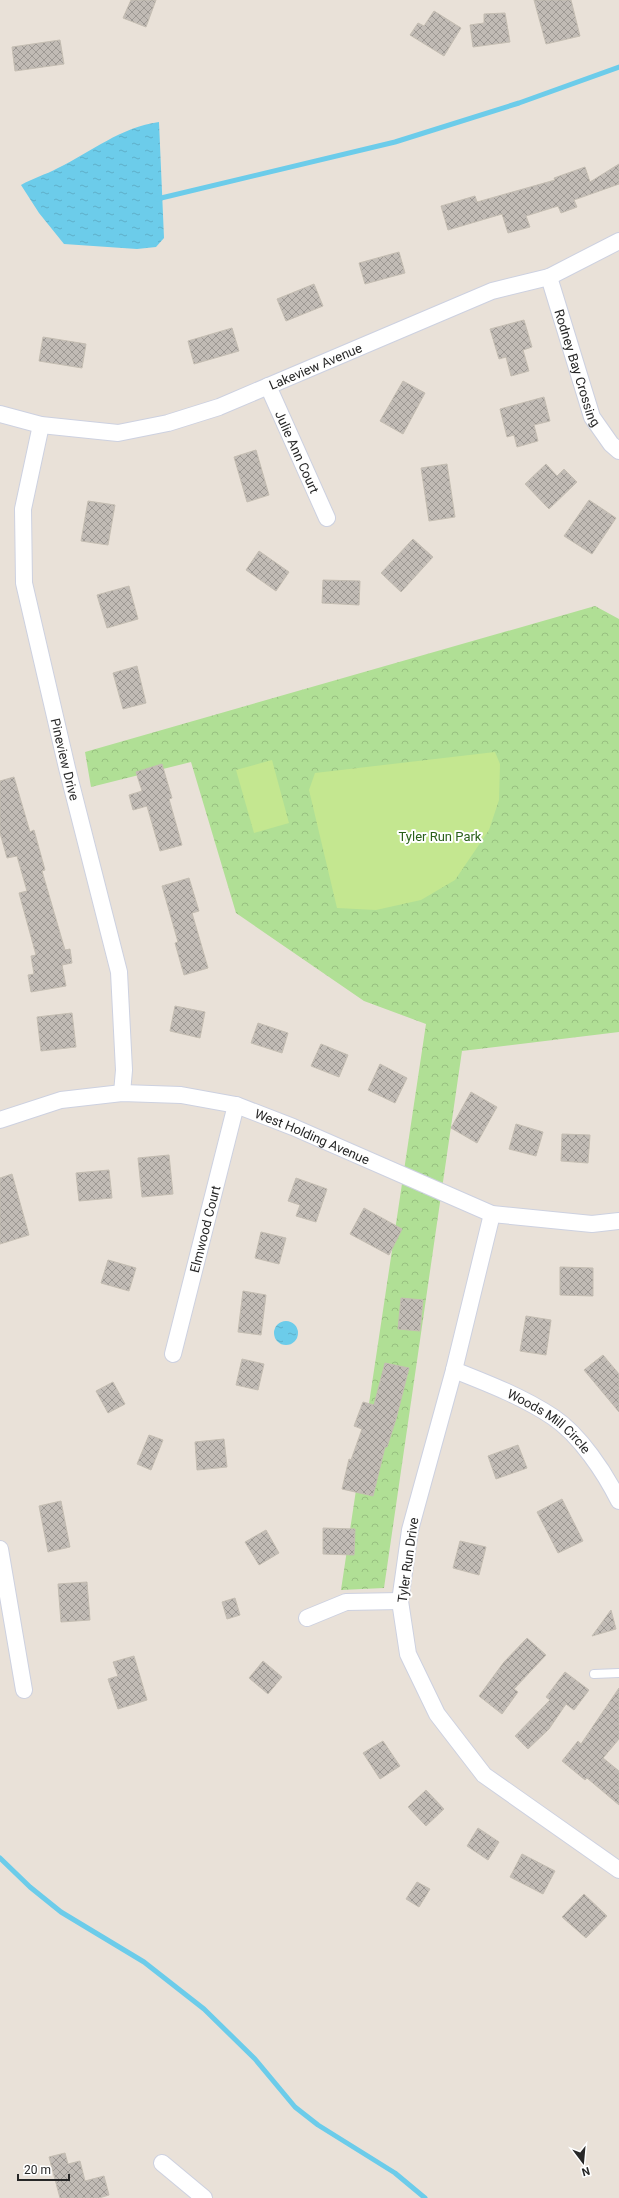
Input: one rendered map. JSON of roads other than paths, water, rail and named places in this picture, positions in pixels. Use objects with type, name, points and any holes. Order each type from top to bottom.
[{"type":"street","name":"Lakeview Avenue","points":[[0,414],[41,425],[118,433],[168,423],[219,408],[492,290],[549,277],[619,241]]},
{"type":"street","name":"Rodney Bay Crossing","points":[[549,277],[592,417],[611,444],[619,451]]},
{"type":"street","name":"Julie Ann Court","points":[[268,386],[327,518]]},
{"type":"street","name":"Pineview Drive","points":[[41,425],[23,509],[24,583],[67,768],[119,972],[124,1070],[122,1093]]},
{"type":"street","name":"West Holding Avenue","points":[[0,1120],[61,1100],[122,1093],[181,1095],[236,1105],[293,1127],[492,1214],[592,1224],[619,1220]]},
{"type":"street","name":"Elmwood Court","points":[[173,1354],[236,1105]]},
{"type":"street","name":"Tyler Run Drive","points":[[492,1214],[454,1370],[410,1530],[400,1601],[408,1654],[437,1714],[484,1775],[619,1870]]},
{"type":"street","name":"Woods Mill Circle","points":[[454,1370],[490,1385],[554,1418],[586,1448],[610,1484],[619,1501]]},
{"type":"street","points":[[0,1549],[24,1690]]},
{"type":"street","points":[[307,1618],[346,1602],[400,1601]]},
{"type":"street","points":[[162,2163],[204,2198]]},
{"type":"lane","points":[[594,1674],[619,1673]]},
{"type":"water","points":[[159,122],[164,238],[156,247],[137,249],[64,244],[39,213],[21,185],[70,162],[132,129]]},
{"type":"water","points":[[286,1321],[294,1325],[298,1333],[294,1341],[286,1345],[278,1341],[274,1333],[278,1325]]},
{"type":"waterway","points":[[157,199],[395,142],[519,103],[619,67]]},
{"type":"waterway","points":[[0,1858],[30,1887],[61,1912],[144,1962],[204,2009],[255,2059],[295,2107],[318,2125],[395,2173],[425,2198]]},
{"type":"park label","name":"Tyler Run Park","points":[[440,836]]}]
